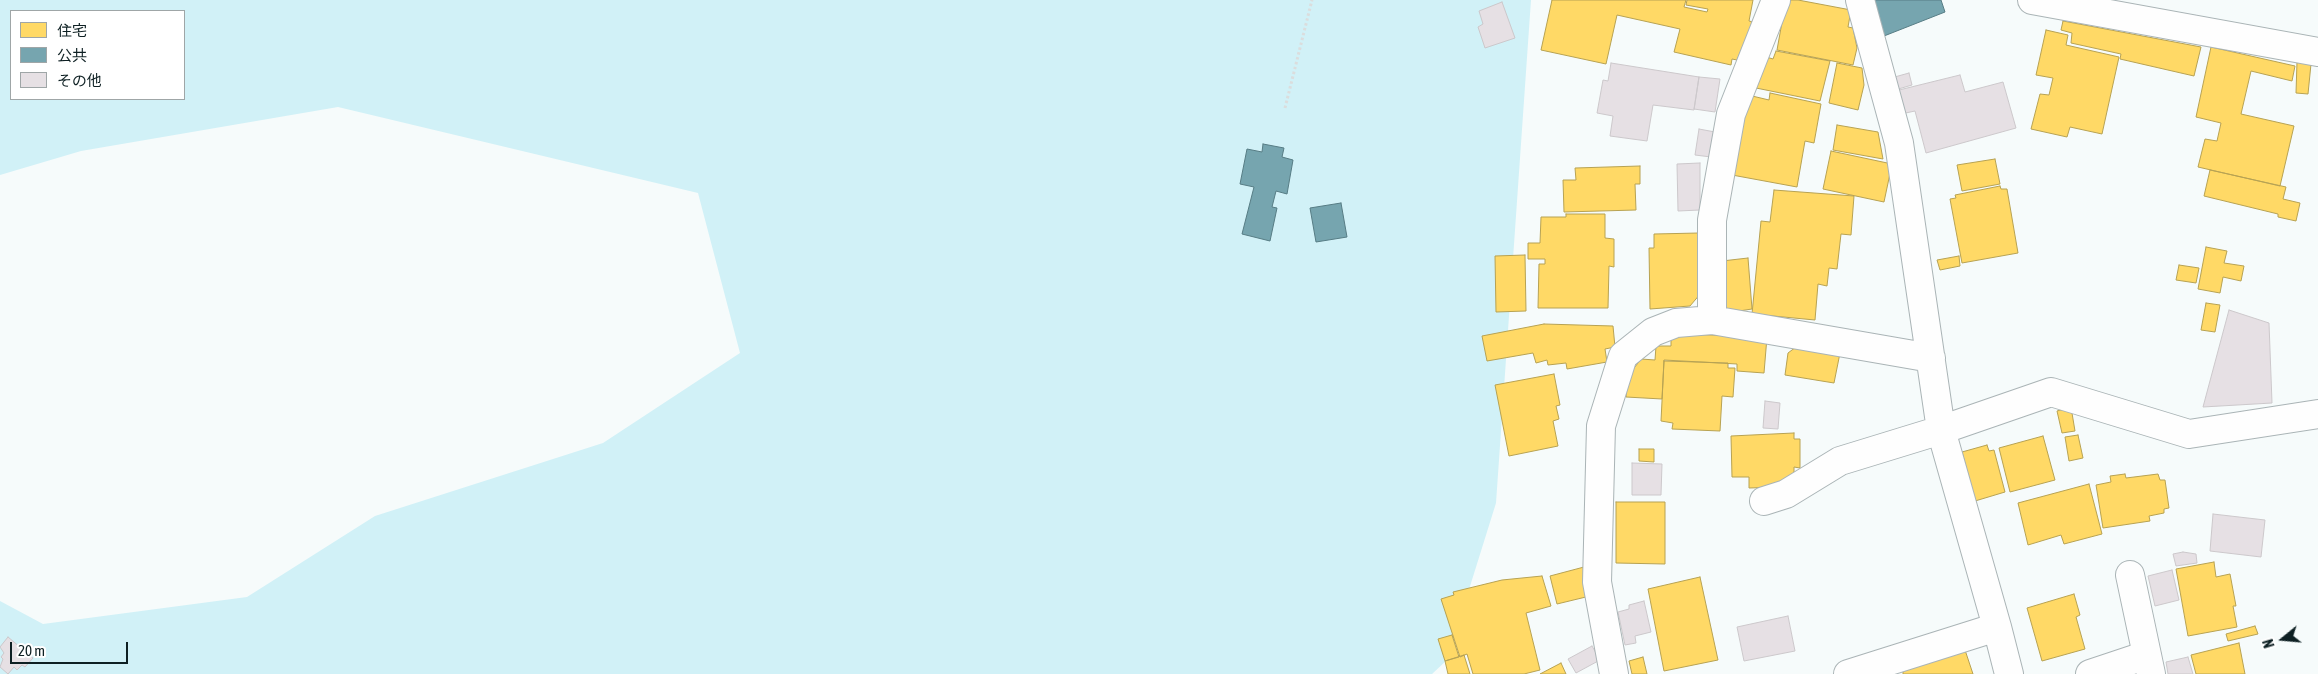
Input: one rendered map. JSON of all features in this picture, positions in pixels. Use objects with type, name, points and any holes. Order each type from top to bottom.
[{"type":"street","points":[[1712,320],[1712,220],[1731,114],[1776,0]]},
{"type":"street","points":[[1860,0],[1899,142],[1941,430],[2010,674]]},
{"type":"street","points":[[2032,0],[2318,52]]},
{"type":"street","points":[[1614,674],[1596,582],[1601,426],[1623,356],[1653,332],[1660,329],[1676,323],[1712,320],[1931,358]]},
{"type":"street","points":[[1764,501],[1786,494],[1840,460],[1941,430],[2051,392],[2189,434],[2318,414]]},
{"type":"street","points":[[2090,674],[2149,664],[2130,575]]},
{"type":"street","points":[[1848,674],[1997,628]]},
{"type":"path","points":[[1285,108],[1312,0]]},
{"type":"shaded area","points":[[0,0],[1531,0],[1496,503],[1447,660],[1432,674],[0,674],[0,601],[43,624],[247,597],[375,516],[603,443],[740,353],[698,193],[338,107],[81,151],[0,175]]},
{"type":"building: 住宅","points":[[1552,0],[1686,0],[1684,7],[1707,12],[1708,9],[1686,5],[1687,0],[1753,0],[1749,21],[1753,22],[1737,60],[1732,59],[1731,65],[1674,52],[1680,29],[1617,15],[1606,64],[1541,50]]},
{"type":"building: 住宅","points":[[1786,0],[1798,0],[1851,10],[1848,27],[1853,28],[1857,48],[1853,65],[1777,50]]},
{"type":"building: 住宅","points":[[2063,21],[2201,47],[2194,76],[2120,59],[2121,54],[2071,43],[2072,33],[2061,30]]},
{"type":"building: 住宅","points":[[2046,30],[2068,35],[2066,45],[2119,57],[2102,134],[2070,127],[2067,137],[2031,129],[2040,94],[2049,95],[2053,78],[2036,75]]},
{"type":"building: 住宅","points":[[2211,47],[2295,66],[2292,81],[2251,71],[2241,114],[2294,126],[2280,186],[2198,167],[2205,139],[2217,141],[2221,123],[2196,117]]},
{"type":"building: 住宅","points":[[1776,51],[1830,61],[1820,101],[1756,88],[1763,56],[1773,59]]},
{"type":"building: 住宅","points":[[2297,62],[2311,64],[2308,94],[2296,93]]},
{"type":"building: 住宅","points":[[1837,63],[1862,68],[1864,85],[1858,110],[1829,103]]},
{"type":"building: 住宅","points":[[1770,93],[1821,104],[1814,143],[1805,141],[1797,187],[1732,175],[1748,95],[1769,100]]},
{"type":"building: 住宅","points":[[1837,125],[1878,132],[1883,159],[1833,150]]},
{"type":"building: 住宅","points":[[1831,151],[1892,164],[1884,202],[1823,189]]},
{"type":"building: 住宅","points":[[1995,159],[2000,184],[1962,191],[1957,165]]},
{"type":"building: 住宅","points":[[1640,166],[1640,184],[1635,184],[1636,210],[1564,212],[1563,180],[1576,180],[1575,168]]},
{"type":"building: 住宅","points":[[2210,170],[2286,187],[2283,199],[2300,203],[2296,221],[2278,217],[2278,214],[2204,196]]},
{"type":"building: 住宅","points":[[2000,186],[2001,189],[2007,189],[2018,253],[1962,263],[1950,199],[1956,198],[1955,195]]},
{"type":"building: 住宅","points":[[1774,190],[1854,196],[1851,235],[1841,234],[1837,269],[1829,268],[1827,286],[1818,284],[1815,320],[1752,314],[1761,221],[1770,222]]},
{"type":"building: 住宅","points":[[1566,214],[1605,214],[1605,238],[1614,239],[1614,267],[1609,266],[1608,308],[1538,308],[1539,264],[1545,264],[1545,259],[1528,259],[1528,243],[1540,243],[1541,217],[1566,217]]},
{"type":"building: 住宅","points":[[1699,233],[1701,293],[1690,306],[1650,309],[1649,248],[1654,248],[1654,234]]},
{"type":"building: 住宅","points":[[2206,247],[2227,251],[2224,263],[2244,266],[2241,281],[2223,277],[2220,293],[2198,289]]},
{"type":"building: 住宅","points":[[1525,255],[1526,311],[1496,312],[1495,256]]},
{"type":"building: 住宅","points":[[1959,256],[1960,266],[1940,270],[1937,260]]},
{"type":"building: 住宅","points":[[1748,258],[1752,309],[1726,313],[1722,261]]},
{"type":"building: 住宅","points":[[2179,265],[2199,268],[2196,283],[2176,280]]},
{"type":"building: 住宅","points":[[2206,303],[2220,305],[2215,332],[2201,330]]},
{"type":"building: 住宅","points":[[1544,324],[1613,326],[1615,347],[1605,349],[1607,362],[1567,369],[1566,363],[1548,365],[1547,360],[1536,363],[1533,353],[1487,361],[1482,336]]},
{"type":"building: 住宅","points":[[1685,334],[1767,337],[1764,373],[1737,371],[1737,364],[1664,360],[1662,399],[1626,397],[1628,376],[1641,359],[1655,360],[1656,346],[1671,346],[1671,338]]},
{"type":"building: 住宅","points":[[1796,347],[1840,353],[1834,383],[1785,375],[1788,353]]},
{"type":"building: 住宅","points":[[1664,361],[1728,363],[1728,368],[1735,368],[1733,397],[1722,396],[1720,431],[1672,429],[1673,423],[1661,421]]},
{"type":"building: 住宅","points":[[1554,374],[1560,405],[1556,406],[1559,419],[1553,421],[1558,446],[1509,456],[1495,385]]},
{"type":"building: 住宅","points":[[2071,407],[2075,431],[2062,433],[2057,411]]},
{"type":"building: 住宅","points":[[1794,433],[1794,439],[1800,439],[1800,468],[1794,467],[1794,480],[1780,481],[1780,487],[1749,488],[1749,477],[1732,477],[1731,436]]},
{"type":"building: 住宅","points":[[2078,435],[2083,458],[2069,461],[2065,437]]},
{"type":"building: 住宅","points":[[2043,436],[2055,480],[2010,492],[1999,448]]},
{"type":"building: 住宅","points":[[1987,445],[1989,451],[1994,450],[2005,492],[1975,501],[1962,452]]},
{"type":"building: 住宅","points":[[1639,449],[1654,449],[1654,462],[1639,461]]},
{"type":"building: 住宅","points":[[2125,474],[2126,478],[2158,474],[2160,480],[2165,480],[2169,508],[2164,509],[2164,513],[2149,516],[2150,521],[2103,528],[2096,485],[2111,482],[2110,476]]},
{"type":"building: 住宅","points":[[2089,484],[2102,534],[2064,544],[2061,535],[2028,545],[2018,503]]},
{"type":"building: 住宅","points":[[1616,502],[1665,502],[1665,564],[1616,563]]},
{"type":"building: 住宅","points":[[2214,562],[2216,577],[2230,574],[2236,606],[2233,606],[2237,627],[2188,636],[2176,569]]},
{"type":"building: 住宅","points":[[1584,567],[1590,596],[1557,604],[1550,576]]},
{"type":"building: 住宅","points":[[1542,576],[1551,606],[1526,613],[1540,670],[1524,674],[1473,674],[1467,654],[1460,657],[1441,599],[1454,595],[1453,592],[1502,580]]},
{"type":"building: 住宅","points":[[1700,577],[1718,660],[1664,671],[1648,589]]},
{"type":"building: 住宅","points":[[2074,594],[2080,615],[2076,617],[2085,649],[2042,661],[2027,608]]},
{"type":"building: 住宅","points":[[2255,626],[2258,634],[2228,641],[2226,634]]},
{"type":"building: 住宅","points":[[1452,635],[1459,657],[1445,661],[1438,639]]},
{"type":"building: 住宅","points":[[2239,643],[2245,674],[2196,674],[2191,655]]},
{"type":"building: 住宅","points":[[1965,650],[1973,674],[1903,674],[1903,671]]},
{"type":"building: 住宅","points":[[1464,655],[1470,674],[1448,674],[1445,661]]},
{"type":"building: 住宅","points":[[1643,657],[1647,674],[1632,674],[1629,661]]},
{"type":"building: 住宅","points":[[1561,663],[1566,674],[1540,674]]},
{"type":"building: 公共","points":[[1869,0],[1941,0],[1945,12],[1884,36]]},
{"type":"building: 公共","points":[[1263,144],[1284,148],[1282,157],[1293,160],[1287,194],[1276,191],[1272,207],[1277,208],[1270,241],[1242,234],[1254,187],[1240,184],[1247,149],[1262,152]]},
{"type":"building: 公共","points":[[1341,203],[1347,237],[1316,242],[1310,208]]},
{"type":"building: その他","points":[[1502,2],[1515,38],[1485,48],[1478,27],[1483,24],[1479,11]]},
{"type":"building: その他","points":[[1611,63],[1699,77],[1694,110],[1653,105],[1647,141],[1610,136],[1613,116],[1597,113],[1603,80],[1608,81]]},
{"type":"building: その他","points":[[1909,73],[1912,85],[1895,90],[1891,78]]},
{"type":"building: その他","points":[[1960,75],[1965,92],[2003,82],[2016,128],[1926,153],[1915,111],[1901,114],[1895,91]]},
{"type":"building: その他","points":[[1699,77],[1720,79],[1715,112],[1694,109]]},
{"type":"building: その他","points":[[1699,129],[1715,132],[1711,157],[1695,155]]},
{"type":"building: その他","points":[[1700,163],[1700,210],[1678,211],[1677,164]]},
{"type":"building: その他","points":[[2229,310],[2269,323],[2272,403],[2203,407]]},
{"type":"building: その他","points":[[1765,401],[1780,403],[1778,429],[1763,428]]},
{"type":"building: その他","points":[[1632,463],[1662,464],[1661,495],[1632,495]]},
{"type":"building: その他","points":[[2213,514],[2265,520],[2261,557],[2210,551]]},
{"type":"building: その他","points":[[2183,552],[2196,554],[2197,563],[2176,566],[2173,554]]},
{"type":"building: その他","points":[[2172,570],[2179,600],[2155,606],[2148,576]]},
{"type":"building: その他","points":[[1644,601],[1651,632],[1635,636],[1636,643],[1625,645],[1618,612],[1629,609],[1629,605]]},
{"type":"building: その他","points":[[1788,616],[1795,651],[1744,661],[1737,627]]},
{"type":"building: その他","points":[[8,637],[33,658],[25,667],[22,665],[17,670],[14,667],[8,674],[0,667],[3,659],[1,657],[4,653],[0,647]]},
{"type":"building: その他","points":[[1592,646],[1600,660],[1576,673],[1568,659]]},
{"type":"building: その他","points":[[2188,657],[2193,674],[2168,674],[2166,662]]}]
